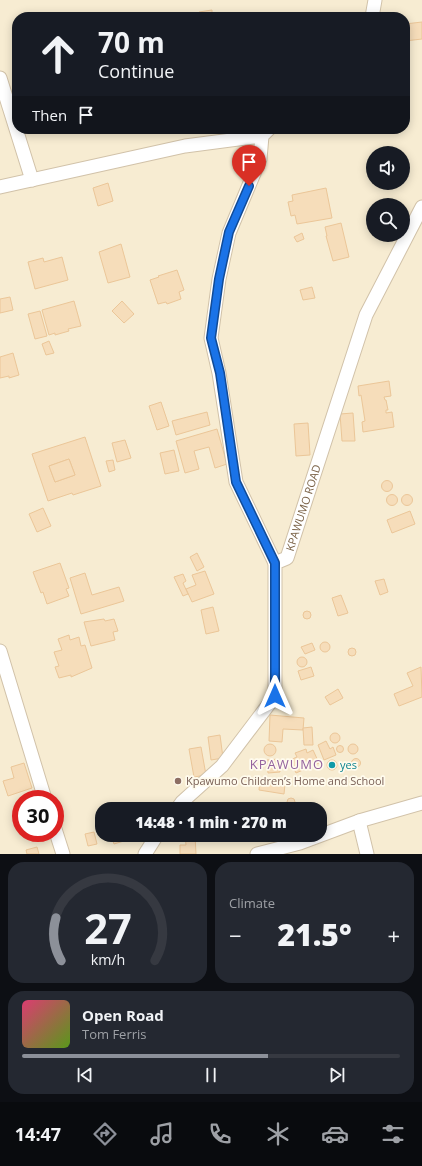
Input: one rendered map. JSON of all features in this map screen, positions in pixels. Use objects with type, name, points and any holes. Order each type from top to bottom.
[{"type":"street","points":[[373,12],[375,0]]},
{"type":"street","points":[[0,78],[12,116]]},
{"type":"street","points":[[18,134],[32,180]]},
{"type":"street","points":[[0,187],[185,146],[254,134]]},
{"type":"street","points":[[265,134],[260,159],[229,232],[219,279],[211,338],[220,373],[236,482],[275,563]]},
{"type":"street","name":"KPAWUMO ROAD","points":[[182,802],[222,766],[275,696],[275,563],[287,558],[366,315],[422,207]]},
{"type":"street","points":[[0,651],[42,790]]},
{"type":"street","points":[[257,854],[300,843],[359,821],[422,803]]},
{"type":"street","points":[[359,821],[367,854]]},
{"type":"street","points":[[59,842],[63,854]]},
{"type":"street","points":[[145,854],[153,842]]},
{"type":"shaded area","points":[[0,0],[422,0],[422,854],[0,854]]},
{"type":"building","points":[[212,10],[212,12],[199,12]]},
{"type":"building","points":[[422,22],[422,39],[410,40],[410,23]]},
{"type":"building","points":[[108,183],[113,201],[98,206],[93,188]]},
{"type":"building","points":[[326,188],[332,218],[297,224],[295,215],[291,216],[288,202],[293,201],[292,195]]},
{"type":"building","points":[[341,223],[349,257],[333,261],[325,227]]},
{"type":"building","points":[[302,233],[304,239],[297,242],[294,237]]},
{"type":"building","points":[[121,244],[130,277],[108,283],[99,252]]},
{"type":"building","points":[[62,257],[68,280],[35,289],[28,262],[43,258],[44,262]]},
{"type":"building","points":[[177,270],[184,290],[179,292],[181,299],[167,304],[166,302],[158,304],[150,280]]},
{"type":"building","points":[[312,287],[315,298],[303,300],[300,290]]},
{"type":"building","points":[[10,297],[13,310],[0,313],[0,299]]},
{"type":"building","points":[[74,301],[81,326],[68,329],[69,331],[55,335],[55,333],[49,335],[42,310]]},
{"type":"building","points":[[122,301],[134,314],[124,323],[112,311]]},
{"type":"building","points":[[40,311],[47,336],[35,339],[28,314]]},
{"type":"building","points":[[49,341],[54,353],[46,355],[42,344]]},
{"type":"building","points":[[13,353],[19,375],[9,378],[9,376],[0,378],[0,357]]},
{"type":"building","points":[[389,381],[391,396],[384,397],[388,410],[386,410],[386,413],[392,412],[394,427],[363,432],[362,422],[365,421],[358,386]]},
{"type":"building","points":[[161,402],[169,426],[157,430],[149,406]]},
{"type":"building","points":[[207,412],[210,425],[176,435],[172,421]]},
{"type":"building","points":[[353,413],[355,441],[342,441],[340,414]]},
{"type":"building","points":[[308,423],[310,455],[296,456],[294,424]]},
{"type":"building","points":[[217,429],[227,464],[215,468],[209,447],[194,451],[199,469],[185,473],[176,441]]},
{"type":"building","points":[[85,437],[101,486],[48,501],[32,454]],"holes":[[[69,459],[75,475],[55,482],[49,466]]]},
{"type":"building","points":[[125,440],[131,458],[117,462],[112,443]]},
{"type":"building","points":[[174,450],[179,471],[165,474],[160,453]]},
{"type":"building","points":[[69,459],[75,475],[55,482],[49,466]]},
{"type":"building","points":[[113,460],[115,470],[109,472],[106,461]]},
{"type":"building","points":[[385,481],[389,481],[391,482],[391,490],[385,491],[382,488],[382,484]]},
{"type":"building","points":[[392,494],[396,496],[398,500],[396,504],[392,506],[388,504],[386,500],[388,496]]},
{"type":"building","points":[[405,495],[409,495],[411,496],[411,504],[405,505],[402,502],[402,498]]},
{"type":"building","points":[[43,508],[51,526],[37,532],[29,514]]},
{"type":"building","points":[[410,511],[415,524],[392,533],[387,520]]},
{"type":"building","points":[[197,553],[204,567],[197,571],[190,557]]},
{"type":"building","points":[[60,563],[69,588],[66,589],[69,596],[47,604],[33,572]]},
{"type":"building","points":[[205,571],[214,594],[192,602],[186,589],[196,585],[192,575]]},
{"type":"building","points":[[85,573],[92,595],[119,587],[124,601],[81,614],[70,578]]},
{"type":"building","points":[[183,574],[186,581],[183,583],[188,594],[183,596],[174,577]]},
{"type":"building","points":[[384,579],[388,592],[380,595],[375,581]]},
{"type":"building","points":[[341,595],[348,613],[338,616],[332,598]]},
{"type":"building","points":[[213,607],[219,631],[206,634],[201,610]]},
{"type":"building","points":[[307,611],[310,612],[310,618],[307,619],[304,618],[303,615],[304,612]]},
{"type":"building","points":[[104,619],[105,621],[114,619],[118,631],[113,632],[115,640],[91,646],[84,622]]},
{"type":"building","points":[[69,635],[70,640],[79,637],[81,646],[85,645],[92,668],[71,677],[71,675],[59,678],[55,667],[59,666],[54,652],[62,650],[58,639]]},
{"type":"building","points":[[325,642],[330,647],[325,652],[320,647]]},
{"type":"building","points":[[312,643],[315,650],[305,654],[301,647]]},
{"type":"building","points":[[350,648],[354,648],[356,652],[354,656],[350,656],[348,654],[348,650]]},
{"type":"building","points":[[300,657],[304,657],[307,662],[304,667],[300,667],[297,664],[297,660]]},
{"type":"building","points":[[311,667],[314,676],[301,680],[298,671]]},
{"type":"building","points":[[421,667],[422,697],[399,706],[394,694],[413,686],[407,673]]},
{"type":"building","points":[[338,689],[343,698],[330,705],[325,697]]},
{"type":"building","points":[[270,715],[304,718],[303,730],[283,729],[282,742],[269,741]]},
{"type":"building","points":[[312,727],[313,745],[304,745],[303,728]]},
{"type":"building","points":[[333,733],[337,733],[339,734],[339,742],[333,743],[330,740],[330,736]]},
{"type":"building","points":[[220,735],[223,758],[211,760],[208,737]]},
{"type":"building","points":[[326,741],[330,749],[333,747],[336,755],[324,760],[318,745]]},
{"type":"building","points":[[268,744],[272,744],[276,750],[272,756],[268,756],[264,752],[264,748]]},
{"type":"building","points":[[351,744],[355,744],[357,745],[357,753],[351,754],[348,751],[348,747]]},
{"type":"building","points":[[340,745],[343,746],[343,752],[340,753],[337,752],[336,749],[337,746]]},
{"type":"building","points":[[201,747],[206,775],[194,777],[189,749]]},
{"type":"building","points":[[306,749],[307,753],[313,750],[319,763],[296,773],[290,760],[297,757],[295,753]]},
{"type":"building","points":[[356,758],[361,763],[356,768],[351,763]]},
{"type":"building","points":[[279,759],[280,772],[268,773],[267,760]]},
{"type":"building","name":"yes","points":[[330,760],[334,760],[336,761],[336,769],[330,770],[327,767],[327,763]]},
{"type":"building","points":[[24,763],[32,788],[26,790],[12,790],[12,795],[8,796],[3,781],[14,778],[11,767]]},
{"type":"building","points":[[260,780],[285,784],[284,794],[259,790]]},
{"type":"building","points":[[289,798],[293,798],[295,802],[287,802]]},
{"type":"building","points":[[94,832],[95,842],[97,844],[88,846],[85,834]]},
{"type":"building","points":[[186,842],[195,842],[196,854],[180,854],[180,845],[186,845]]},
{"type":"building","points":[[37,847],[39,854],[27,854],[26,850]]},
{"type":"place","name":"yes","points":[[332,765]]},
{"type":"place","name":"Kpawumo Children’s Home and School","points":[[178,781]]},
{"type":"district","name":"KPAWUMO","points":[[287,764]]},
{"type":"route","points":[[249,186],[229,232],[219,279],[211,338],[220,373],[236,482],[275,563],[275,696]]}]
